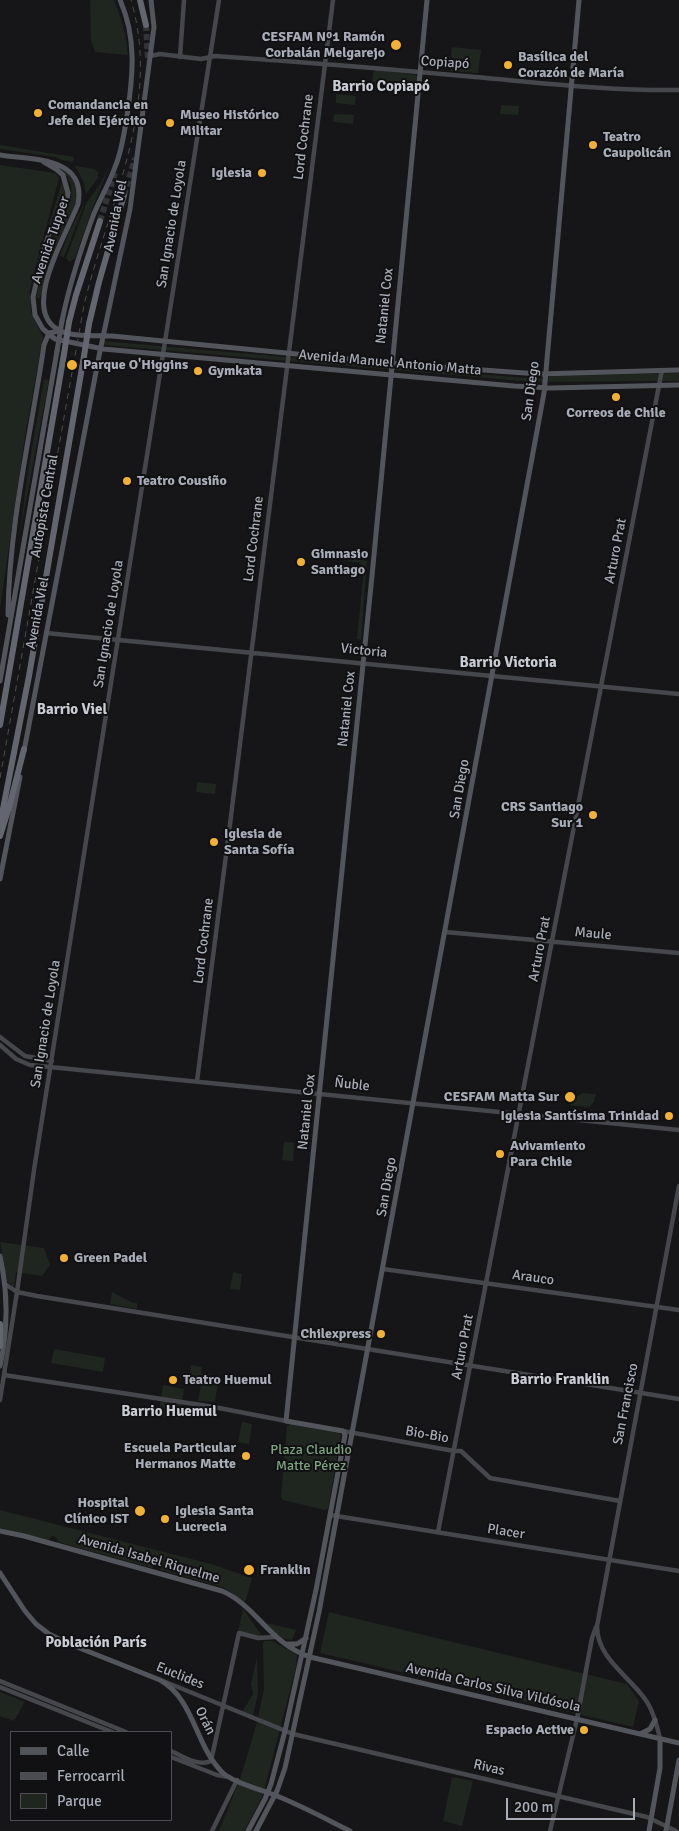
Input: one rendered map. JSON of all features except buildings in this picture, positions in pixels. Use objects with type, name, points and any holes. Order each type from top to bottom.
[{"type":"highway","points":[[141,1],[146,25]]},
{"type":"highway","name":"Autopista Central","points":[[0,824],[29,676],[89,324],[124,195]]},
{"type":"highway","name":"Autopista Central","points":[[0,725],[64,354],[66,322],[100,221]]},
{"type":"highway","points":[[0,836],[24,749]]},
{"type":"highway","points":[[0,1324],[0,1346]]},
{"type":"main road","name":"Avenida Viel","points":[[0,681],[57,351],[66,322],[70,290],[90,224],[112,177],[120,153],[129,105],[133,62],[130,29],[120,0]]},
{"type":"main road","name":"Avenida Viel","points":[[0,879],[100,348],[131,202],[154,21],[151,0]]},
{"type":"main road","name":"Nataniel Cox","points":[[286,1421],[364,662],[427,0]]},
{"type":"main road","name":"San Diego","points":[[256,1831],[283,1776],[326,1576],[544,388],[578,0]]},
{"type":"main road","name":"Avenida Tupper","points":[[0,155],[53,162],[67,170],[75,180],[79,193],[78,204],[54,258],[43,297],[46,315],[52,325],[60,331]]},
{"type":"main road","name":"Avenida Tupper","points":[[40,161],[60,172],[65,179],[68,193],[63,210],[50,234],[34,292],[35,314],[48,334]]},
{"type":"main road","points":[[8,631],[10,568],[44,345],[50,332],[60,331],[79,335],[103,336]]},
{"type":"main road","points":[[48,334],[60,342],[100,348]]},
{"type":"main road","name":"Avenida Manuel Antonio Matta","points":[[103,336],[391,363],[546,374],[679,370]]},
{"type":"main road","name":"Avenida Manuel Antonio Matta","points":[[100,348],[544,388],[679,385]]},
{"type":"main road","points":[[0,1256],[4,1284],[6,1324],[0,1366]]},
{"type":"main road","name":"Bio-Bio","points":[[286,1421],[343,1431]]},
{"type":"main road","points":[[248,1831],[268,1792],[285,1731],[316,1590],[344,1438],[343,1431]]},
{"type":"main road","name":"Avenida Isabel Riquelme","points":[[0,1531],[222,1591],[243,1603],[284,1644],[302,1654]]},
{"type":"main road","name":"Euclides","points":[[0,1573],[25,1611],[36,1624],[49,1634],[160,1680]]},
{"type":"main road","points":[[284,1644],[297,1644],[306,1638]]},
{"type":"main road","name":"Avenida Carlos Silva Vildósola","points":[[302,1654],[676,1742]]},
{"type":"main road","name":"Orán","points":[[160,1680],[173,1689],[182,1701],[212,1760],[228,1777]]},
{"type":"main road","points":[[640,1734],[650,1728],[655,1720]]},
{"type":"main road","points":[[649,1831],[660,1768],[660,1738]]},
{"type":"main road","points":[[661,1751],[665,1745],[676,1742]]},
{"type":"main road","points":[[667,1828],[679,1760]]},
{"type":"main road","points":[[228,1777],[275,1795],[350,1831]]},
{"type":"street","points":[[180,56],[184,0]]},
{"type":"street","name":"San Ignacio de Loyola","points":[[0,1400],[218,0]]},
{"type":"street","name":"Lord Cochrane","points":[[197,1081],[333,0]]},
{"type":"street","name":"Copiapó","points":[[150,56],[160,54],[198,58],[209,56],[325,64],[570,86],[636,90],[679,90]]},
{"type":"street","name":"Arturo Prat","points":[[438,1532],[662,370]]},
{"type":"street","name":"Victoria","points":[[46,633],[364,662],[679,694]]},
{"type":"street","name":"Maule","points":[[445,932],[679,953]]},
{"type":"street","points":[[0,1037],[25,1056],[52,1061]]},
{"type":"street","name":"Ñuble","points":[[0,1045],[23,1063],[51,1067],[679,1130]]},
{"type":"street","name":"San Francisco","points":[[655,1720],[644,1697],[606,1654],[597,1634],[597,1626],[679,1186]]},
{"type":"street","name":"Arauco","points":[[383,1269],[679,1310]]},
{"type":"street","points":[[4,1284],[17,1292],[679,1399]]},
{"type":"street","name":"Bio-Bio","points":[[4,1375],[182,1406],[219,1409],[286,1421]]},
{"type":"street","name":"Bio-Bio","points":[[343,1431],[462,1451],[490,1478],[620,1501]]},
{"type":"street","name":"Placer","points":[[330,1515],[679,1571]]},
{"type":"street","name":"San Francisco","points":[[550,1831],[577,1719],[592,1638],[597,1626]]},
{"type":"street","points":[[172,1751],[202,1763],[209,1763],[212,1760],[239,1633],[258,1638],[275,1636]]},
{"type":"street","name":"Euclides","points":[[160,1680],[293,1734]]},
{"type":"street","points":[[0,1681],[124,1731]]},
{"type":"street","points":[[0,1687],[110,1731]]},
{"type":"street","points":[[655,1720],[660,1738]]},
{"type":"street","name":"Rivas","points":[[293,1734],[652,1818],[667,1828],[676,1831]]},
{"type":"street","points":[[172,1757],[217,1775],[228,1777]]},
{"type":"street","points":[[212,1831],[238,1780]]},
{"type":"green space","points":[[90,0],[114,0],[123,27],[128,55],[95,52],[91,40]]},
{"type":"green space","points":[[452,47],[481,50],[478,73],[450,71]]},
{"type":"green space","points":[[376,70],[416,75],[416,93],[372,89],[373,73]]},
{"type":"green space","points":[[336,94],[356,96],[355,105],[336,103]]},
{"type":"green space","points":[[501,105],[519,106],[518,115],[500,114]]},
{"type":"green space","points":[[334,114],[354,115],[353,124],[333,122]]},
{"type":"green space","points":[[0,145],[74,157],[73,162],[55,157],[0,149]]},
{"type":"green space","points":[[112,160],[75,258],[70,262],[66,258],[87,202],[101,183]]},
{"type":"green space","points":[[54,163],[72,178],[76,187],[77,198],[56,246],[40,298],[36,298],[50,244],[67,208],[72,192],[67,176]]},
{"type":"green space","points":[[0,165],[55,173],[59,178],[29,293],[31,312],[43,337],[25,436],[0,609]]},
{"type":"green space","points":[[75,166],[94,169],[98,172],[98,178],[86,194],[83,181]]},
{"type":"green space","points":[[60,176],[65,187],[65,199],[46,235],[62,182]]},
{"type":"green space","points":[[86,200],[64,257],[60,256],[69,232]]},
{"type":"green space","points":[[103,341],[537,379],[555,376],[679,373],[679,381],[534,382],[103,345]]},
{"type":"green space","points":[[44,379],[49,380],[19,538],[29,465]]},
{"type":"green space","points":[[338,555],[367,561],[361,640],[357,639],[364,569],[361,568],[361,563],[338,559]]},
{"type":"green space","points":[[197,782],[216,784],[215,794],[196,792]]},
{"type":"green space","points":[[583,1093],[596,1093],[594,1102],[589,1107],[569,1105],[573,1102],[574,1098]]},
{"type":"green space","points":[[284,1142],[294,1143],[293,1161],[282,1160]]},
{"type":"green space","points":[[0,1242],[44,1248],[50,1265],[42,1276],[16,1272],[14,1288],[7,1281]]},
{"type":"green space","points":[[233,1272],[242,1274],[240,1290],[230,1289]]},
{"type":"green space","points":[[112,1292],[131,1302],[137,1303],[137,1309],[110,1304]]},
{"type":"green space","points":[[54,1349],[105,1358],[103,1372],[51,1363]]},
{"type":"green space","points":[[191,1365],[202,1367],[201,1373],[219,1376],[215,1402],[198,1401],[201,1386],[189,1384]]},
{"type":"green space","points":[[163,1385],[184,1389],[179,1419],[158,1416]]},
{"type":"green space","points":[[242,1422],[252,1424],[249,1444],[238,1442]]},
{"type":"green space","name":"Plaza Claudio Matte Pérez","points":[[290,1424],[339,1433],[341,1436],[328,1508],[325,1510],[283,1500],[281,1497],[287,1426]]},
{"type":"green space","points":[[0,1510],[211,1564],[252,1578],[246,1600],[244,1602],[223,1587],[161,1570],[160,1566],[155,1564],[152,1568],[58,1542],[56,1537],[52,1536],[49,1540],[0,1528]]},
{"type":"green space","points":[[243,1609],[263,1637],[238,1632]]},
{"type":"green space","points":[[329,1612],[627,1684],[639,1701],[633,1727],[320,1653]]},
{"type":"green space","points":[[266,1623],[296,1630],[292,1640],[281,1638]]},
{"type":"green space","points":[[265,1641],[272,1641],[297,1655],[296,1667],[263,1795],[244,1831],[219,1831],[241,1776],[256,1726],[264,1689],[263,1643]]},
{"type":"green space","points":[[257,1657],[258,1693],[253,1716],[242,1712],[253,1694],[251,1684]]},
{"type":"green space","points":[[0,1692],[25,1702],[14,1721],[0,1716]]},
{"type":"green space","points":[[452,1777],[473,1781],[462,1826],[443,1821]]},
{"type":"tunnel","points":[[146,25],[148,61]]},
{"type":"tunnel","points":[[124,195],[135,158]]},
{"type":"tunnel","points":[[100,221],[115,173]]},
{"type":"railway","points":[[0,778],[84,305],[118,192],[136,116],[140,78],[139,39],[131,0]]},
{"type":"place","name":"CESFAM Nº1 Ramón Corbalán Melgarejo","points":[[396,45]]},
{"type":"place","name":"Basílica del Corazón de María","points":[[508,65]]},
{"type":"place","name":"Comandancia en Jefe del Ejército","points":[[38,113]]},
{"type":"place","name":"Museo Histórico Militar","points":[[170,123]]},
{"type":"place","name":"Teatro Caupolicán","points":[[593,145]]},
{"type":"place","name":"Iglesia","points":[[262,173]]},
{"type":"place","name":"Parque O'Higgins","points":[[72,365]]},
{"type":"place","name":"Gymkata","points":[[198,371]]},
{"type":"place","name":"Correos de Chile","points":[[616,397]]},
{"type":"place","name":"Teatro Cousiño","points":[[127,481]]},
{"type":"place","name":"Gimnasio Santiago","points":[[301,562]]},
{"type":"place","name":"CRS Santiago Sur 1","points":[[593,815]]},
{"type":"place","name":"Iglesia de Santa Sofía","points":[[214,842]]},
{"type":"place","name":"CESFAM Matta Sur","points":[[570,1097]]},
{"type":"place","name":"Iglesia Santísima Trinidad","points":[[669,1116]]},
{"type":"place","name":"Avivamiento Para Chile","points":[[500,1154]]},
{"type":"place","name":"Green Padel","points":[[64,1258]]},
{"type":"place","name":"Chilexpress","points":[[381,1334]]},
{"type":"place","name":"Teatro Huemul","points":[[173,1380]]},
{"type":"place","name":"Escuela Particular Hermanos Matte","points":[[246,1456]]},
{"type":"place","name":"Hospital Clínico IST","points":[[140,1511]]},
{"type":"place","name":"Iglesia Santa Lucrecia","points":[[165,1519]]},
{"type":"place","name":"Franklin","points":[[249,1570]]},
{"type":"place","name":"Espacio Active","points":[[584,1730]]},
{"type":"district","name":"Barrio Copiapó","points":[[381,87]]},
{"type":"district","name":"Barrio Victoria","points":[[508,663]]},
{"type":"district","name":"Barrio Viel","points":[[72,710]]},
{"type":"district","name":"Barrio Franklin","points":[[560,1380]]},
{"type":"district","name":"Barrio Huemul","points":[[169,1412]]},
{"type":"district","name":"Población París","points":[[96,1643]]}]
